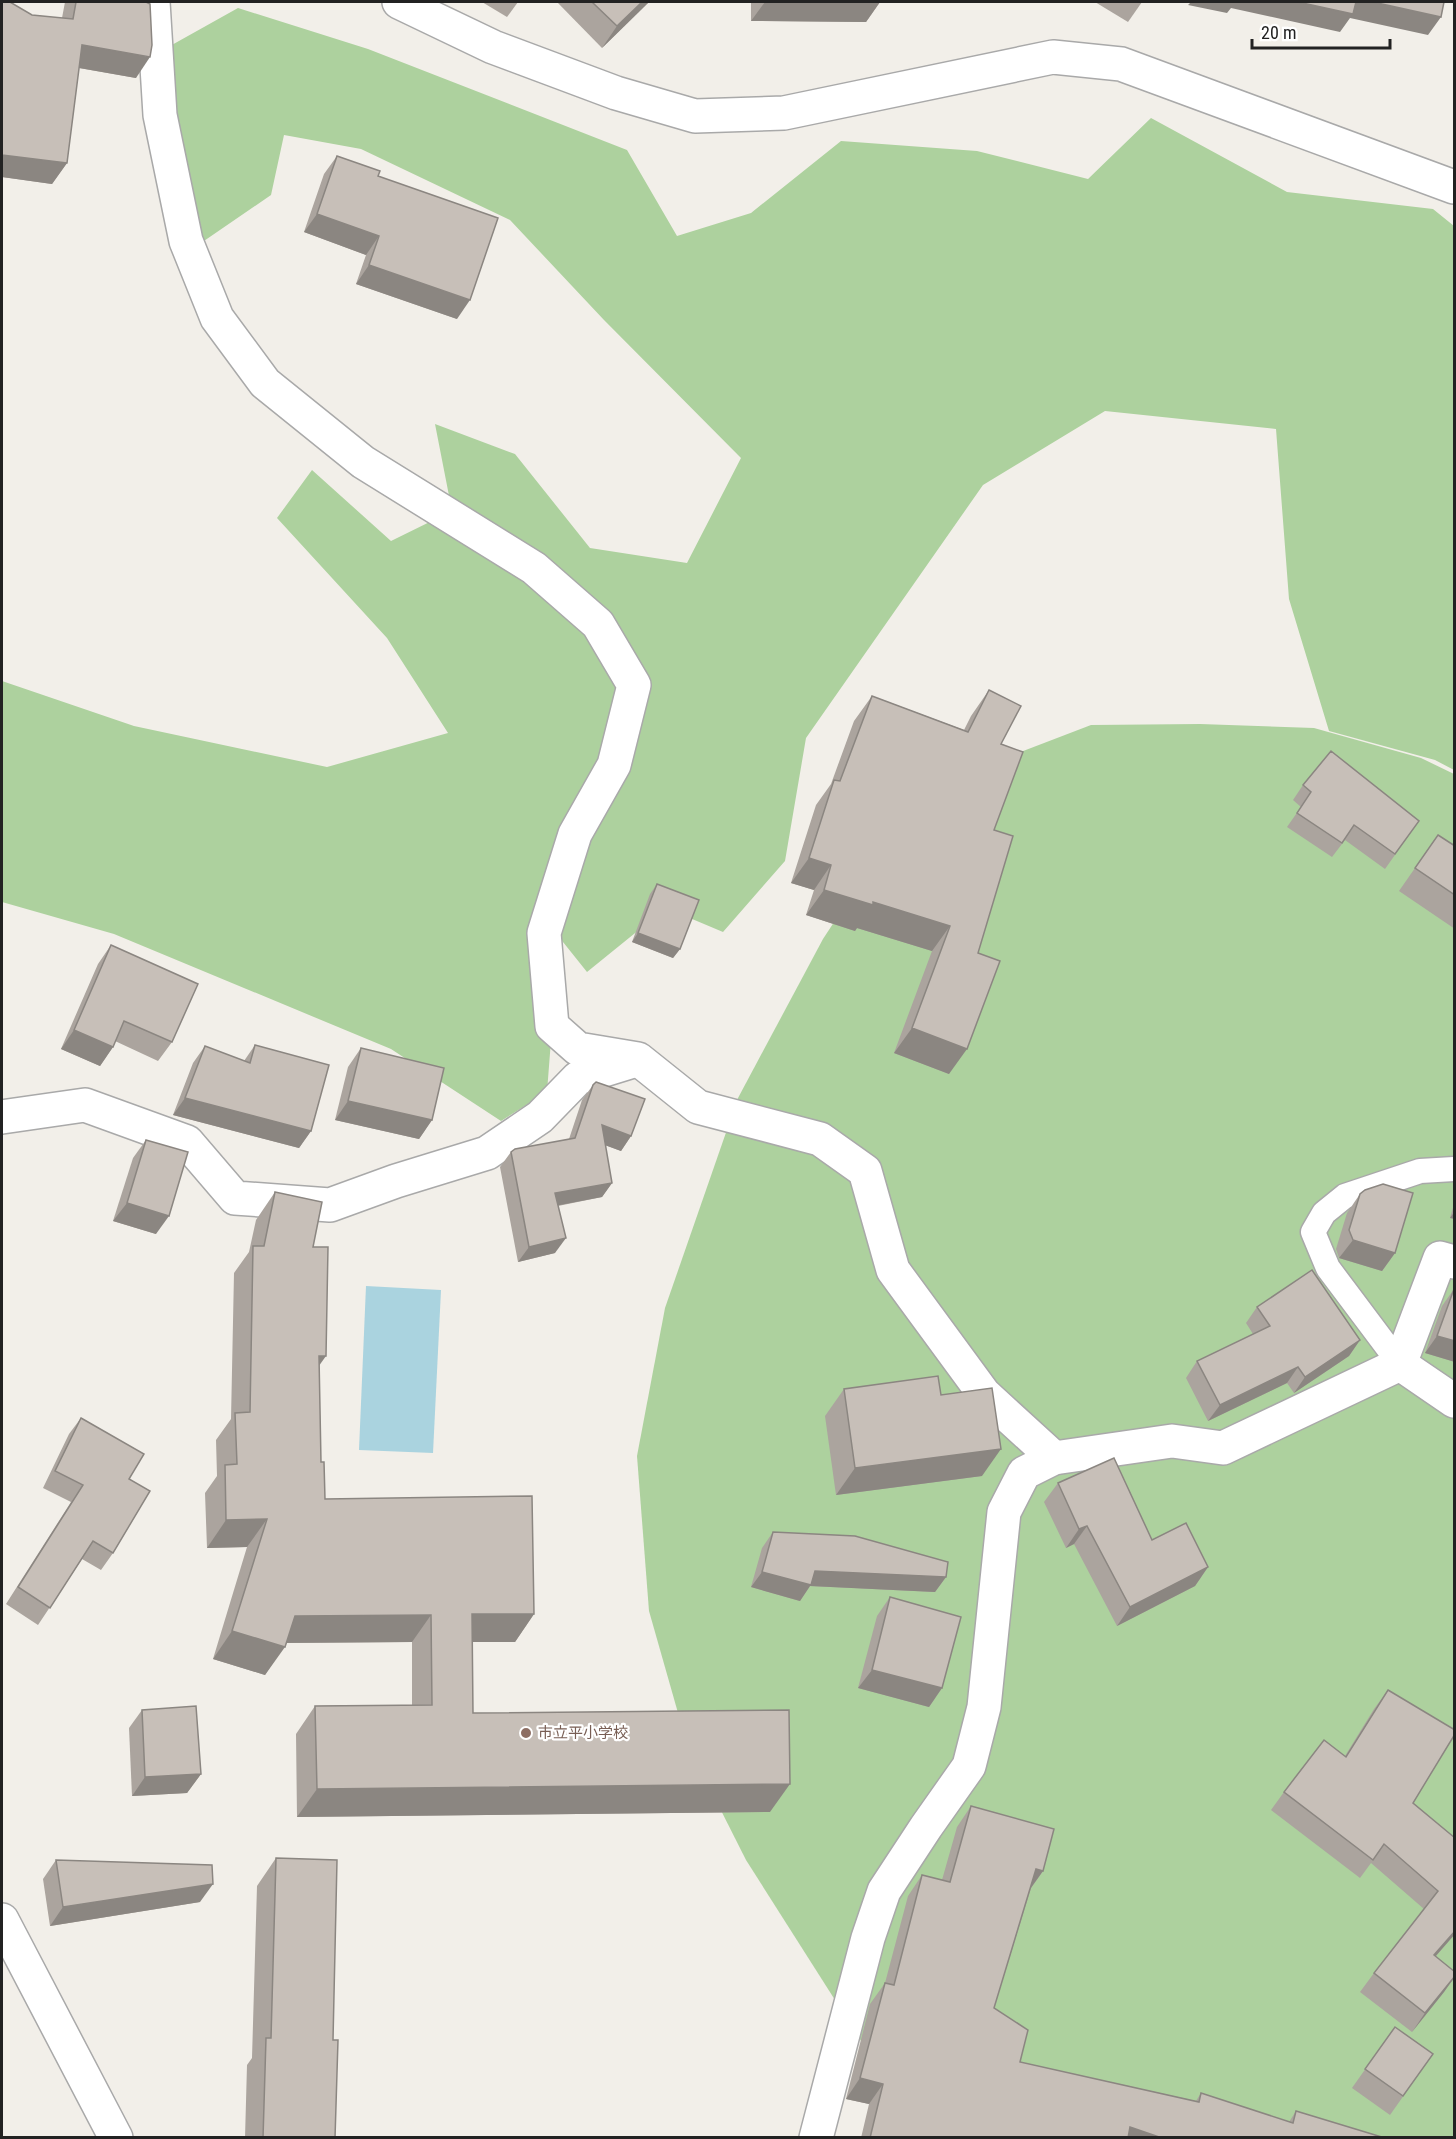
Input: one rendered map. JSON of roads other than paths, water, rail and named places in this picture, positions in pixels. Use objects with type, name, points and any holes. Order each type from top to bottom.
[{"type":"street","points":[[153,2],[160,116],[186,241],[217,318],[265,383],[354,455],[534,568],[598,624],[634,685],[614,765],[574,834],[544,933],[552,1026],[578,1049],[638,1059],[698,1107],[820,1139],[865,1171],[893,1270],[984,1394],[1054,1458]]},
{"type":"street","points":[[399,2],[505,51],[616,93],[695,116],[784,113],[1053,57],[1121,64],[1455,187]]},
{"type":"street","points":[[2,1117],[85,1105],[187,1142],[235,1198],[330,1205],[396,1181],[487,1154],[540,1117],[578,1078],[638,1059]]},
{"type":"street","points":[[816,2138],[868,1938],[884,1891],[969,1766],[984,1707],[1004,1512],[1024,1473],[1054,1458],[1172,1441],[1224,1448],[1400,1364],[1440,1258],[1455,1262]]},
{"type":"street","points":[[1400,1364],[1455,1401]]},
{"type":"street","points":[[2,1920],[116,2138]]},
{"type":"lane","points":[[1400,1364],[1328,1268],[1313,1232],[1324,1213],[1345,1196],[1420,1171],[1455,1169]]},
{"type":"water","points":[[366,1286],[441,1290],[433,1453],[359,1450]]},
{"type":"place","name":"市立平小学校","points":[[526,1733]]}]
